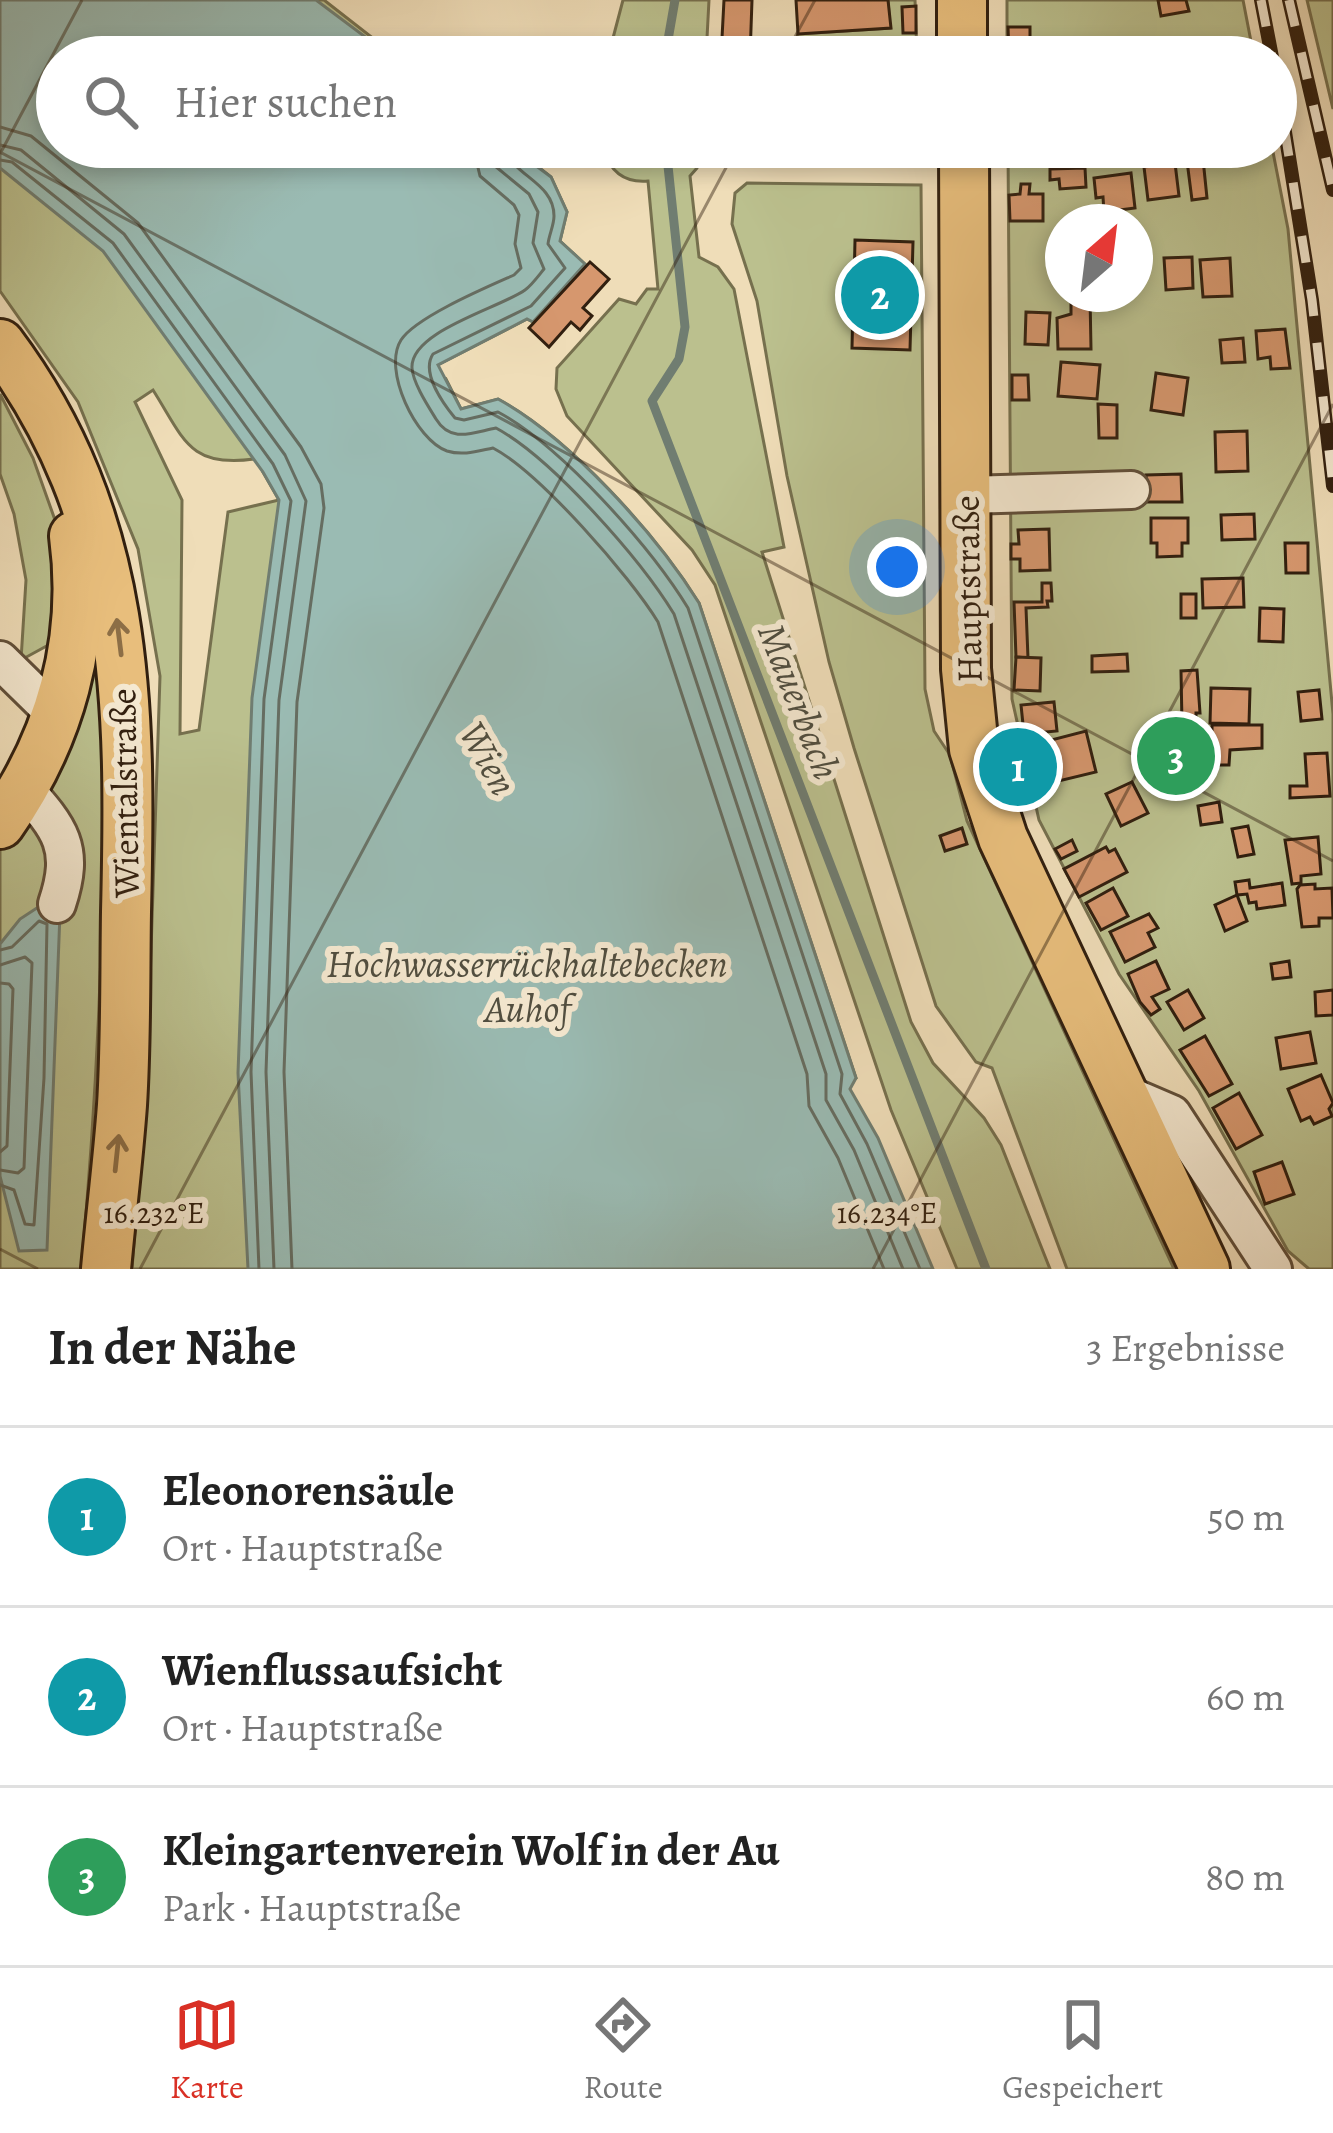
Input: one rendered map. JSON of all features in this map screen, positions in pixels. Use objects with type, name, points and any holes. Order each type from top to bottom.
[{"type":"main road","points":[[962,0],[962,36]]},
{"type":"main road","name":"Hauptstraße","points":[[964,168],[968,692],[981,778],[1003,838],[1205,1269]]},
{"type":"main road","name":"Wientalstraße","points":[[0,344],[38,398],[71,465],[97,535],[116,611],[126,698],[122,1102],[106,1269]]},
{"type":"main road","points":[[12,805],[57,716],[74,653],[79,574],[58,464],[38,398]]},
{"type":"lane","points":[[966,495],[1131,490]]},
{"type":"lane","points":[[0,660],[57,716]]},
{"type":"lane","points":[[12,805],[62,837],[68,870],[56,904]]},
{"type":"lane","points":[[1123,1093],[1172,1114],[1273,1269]]},
{"type":"green space","name":"Hochwasserrückhaltebecken Auhof","points":[[0,0],[324,0],[370,36],[36,36],[36,168],[540,168],[551,177],[567,212],[560,241],[585,264],[533,322],[527,319],[254,459],[232,461],[202,454],[181,436],[153,390],[135,402],[182,500],[180,734],[199,730],[228,512],[279,500],[263,472],[446,379],[461,409],[498,399],[582,462],[660,548],[699,603],[856,1078],[377,1269],[132,1269],[147,1074],[160,676],[138,549],[78,402],[0,291]]},
{"type":"green space","points":[[623,0],[709,0],[707,36],[614,36]]},
{"type":"green space","points":[[888,0],[915,0],[916,36],[797,36],[798,34],[890,28]]},
{"type":"green space","points":[[1007,0],[1243,0],[1250,36],[1007,36]]},
{"type":"green space","points":[[1307,0],[1333,0],[1333,109]]},
{"type":"green space","points":[[614,168],[697,168],[690,176],[699,257],[718,267],[734,289],[784,547],[762,552],[911,1022],[933,1063],[984,1118],[1001,1145],[1050,1269],[957,1269],[891,1110],[715,585],[692,550],[567,416],[556,389],[557,368],[619,299],[636,304],[647,289],[658,289],[648,181],[619,174]]},
{"type":"green space","points":[[1008,168],[1276,168],[1288,229],[1333,714],[1333,1269],[1309,1269],[1288,1251],[1199,1091],[1119,974],[1039,820],[1012,699]]},
{"type":"green space","points":[[747,183],[921,185],[925,689],[934,731],[950,755],[967,821],[1174,1269],[1067,1269],[992,1068],[976,1062],[936,1006],[829,662],[787,476],[757,301],[732,224],[735,193]]},
{"type":"green space","points":[[0,394],[33,458],[55,520],[65,569],[52,643],[21,660],[26,580],[14,514],[0,474]]},
{"type":"green space","points":[[87,674],[105,674],[104,823],[97,1046],[81,1269],[0,1269],[0,847]]},
{"type":"water","name":"Hochwasserrückhaltebecken Auhof","points":[[0,0],[316,0],[364,36],[36,36],[36,168],[539,168],[551,177],[567,212],[560,241],[585,264],[533,322],[527,319],[438,365],[461,409],[498,399],[581,462],[635,518],[699,603],[856,1078],[850,1089],[878,1138],[933,1269],[248,1269],[238,1073],[252,698],[279,500],[103,251],[0,168]]},
{"type":"water","points":[[43,904],[60,913],[47,1250],[19,1251],[0,1176],[0,944],[20,919]]},
{"type":"building","points":[[724,0],[752,0],[751,36],[722,36]]},
{"type":"building","points":[[796,0],[888,0],[891,28],[798,34]]},
{"type":"building","points":[[1158,0],[1186,0],[1189,11],[1161,16]]},
{"type":"building","points":[[916,6],[916,33],[903,33],[902,7]]},
{"type":"building","points":[[1008,27],[1030,27],[1030,36],[1008,36]]},
{"type":"building","points":[[1085,168],[1086,187],[1060,189],[1059,179],[1050,180],[1050,169]]},
{"type":"building","points":[[1144,168],[1176,168],[1179,196],[1148,200]]},
{"type":"building","points":[[1188,168],[1204,168],[1207,198],[1192,200]]},
{"type":"building","points":[[1131,173],[1135,204],[1103,204],[1103,197],[1096,198],[1094,178]]},
{"type":"building","points":[[1021,184],[1030,184],[1029,194],[1043,194],[1043,221],[1010,221],[1009,195],[1020,194]]},
{"type":"building","points":[[855,240],[913,242],[910,350],[852,348],[853,304],[848,305],[848,286],[854,286]]},
{"type":"building","points":[[1192,257],[1193,288],[1166,290],[1164,258]]},
{"type":"building","points":[[1230,258],[1232,296],[1203,297],[1200,260]]},
{"type":"building","points":[[590,262],[609,279],[583,308],[592,316],[580,330],[571,322],[549,347],[529,328]]},
{"type":"building","points":[[1026,312],[1050,313],[1048,345],[1025,344]]},
{"type":"building","points":[[1090,312],[1091,349],[1058,349],[1057,318]]},
{"type":"building","points":[[1285,329],[1290,368],[1271,369],[1270,357],[1258,359],[1256,331]]},
{"type":"building","points":[[1243,338],[1245,362],[1222,363],[1220,340]]},
{"type":"building","points":[[1061,362],[1100,365],[1097,399],[1058,396]]},
{"type":"building","points":[[1156,373],[1188,378],[1183,415],[1151,410]]},
{"type":"building","points":[[1012,375],[1028,375],[1029,400],[1012,400]]},
{"type":"building","points":[[1098,404],[1117,405],[1117,438],[1099,438]]},
{"type":"building","points":[[1247,431],[1248,471],[1216,472],[1215,432]]},
{"type":"building","points":[[1181,474],[1182,502],[1147,502],[1146,475]]},
{"type":"building","points":[[1254,514],[1255,539],[1222,540],[1221,515]]},
{"type":"building","points":[[1151,518],[1188,518],[1188,543],[1182,543],[1182,556],[1157,557],[1157,543],[1151,543]]},
{"type":"building","points":[[1049,529],[1050,570],[1020,571],[1020,559],[1011,559],[1011,544],[1019,544],[1018,530]]},
{"type":"building","points":[[1285,543],[1308,543],[1308,573],[1286,573]]},
{"type":"building","points":[[1243,578],[1244,607],[1203,608],[1202,579]]},
{"type":"building","points":[[1042,583],[1051,583],[1052,601],[1047,601],[1048,607],[1026,608],[1028,658],[1016,657],[1014,602],[1042,602]]},
{"type":"building","points":[[1181,594],[1196,594],[1196,618],[1181,618]]},
{"type":"building","points":[[1260,608],[1284,609],[1283,642],[1259,641]]},
{"type":"building","points":[[1127,654],[1128,671],[1092,672],[1092,656]]},
{"type":"building","points":[[1016,657],[1041,658],[1040,691],[1014,690]]},
{"type":"building","points":[[1197,670],[1200,713],[1196,713],[1196,724],[1182,724],[1181,671]]},
{"type":"building","points":[[1211,688],[1250,689],[1249,724],[1210,723]]},
{"type":"building","points":[[1319,690],[1322,719],[1301,721],[1298,692]]},
{"type":"building","points":[[1054,702],[1057,731],[1024,734],[1021,705]]},
{"type":"building","points":[[1212,725],[1262,725],[1262,748],[1230,750],[1229,765],[1216,765],[1216,749],[1206,749],[1207,729],[1212,730]]},
{"type":"building","points":[[1086,731],[1096,772],[1038,786],[1028,746]]},
{"type":"building","points":[[1201,733],[1202,749],[1170,751],[1169,736]]},
{"type":"building","points":[[1327,753],[1330,796],[1290,798],[1290,786],[1307,786],[1305,754]]},
{"type":"building","points":[[1132,782],[1148,813],[1121,826],[1106,794]]},
{"type":"building","points":[[1219,802],[1222,822],[1201,825],[1198,806]]},
{"type":"building","points":[[1248,826],[1254,854],[1238,857],[1232,829]]},
{"type":"building","points":[[962,828],[967,844],[945,851],[940,836]]},
{"type":"building","points":[[1318,837],[1321,874],[1301,876],[1301,883],[1292,884],[1285,840]]},
{"type":"building","points":[[1072,840],[1077,851],[1061,859],[1055,849]]},
{"type":"building","points":[[1106,847],[1109,852],[1115,849],[1127,872],[1079,897],[1064,869]]},
{"type":"building","points":[[1249,880],[1250,888],[1282,883],[1285,905],[1257,909],[1247,894],[1237,895],[1235,882]]},
{"type":"building","points":[[1315,884],[1315,889],[1332,888],[1333,918],[1319,918],[1319,926],[1302,927],[1297,889]]},
{"type":"building","points":[[1113,888],[1128,916],[1101,930],[1086,903]]},
{"type":"building","points":[[1237,895],[1247,921],[1225,931],[1215,905]]},
{"type":"building","points":[[1149,914],[1158,928],[1148,933],[1155,947],[1125,962],[1110,932]]},
{"type":"building","points":[[1156,961],[1169,989],[1152,997],[1160,1009],[1151,1015],[1128,974]]},
{"type":"building","points":[[1289,961],[1291,977],[1273,979],[1271,964]]},
{"type":"building","points":[[1188,990],[1204,1018],[1184,1030],[1167,1002]]},
{"type":"building","points":[[1333,990],[1333,1015],[1316,1016],[1315,992]]},
{"type":"building","points":[[1310,1032],[1316,1063],[1281,1069],[1276,1038]]},
{"type":"building","points":[[1205,1036],[1232,1084],[1209,1096],[1180,1050]]},
{"type":"building","points":[[1321,1075],[1333,1103],[1332,1116],[1314,1124],[1310,1117],[1301,1121],[1288,1089]]},
{"type":"building","points":[[1239,1093],[1262,1135],[1236,1149],[1213,1108]]},
{"type":"building","points":[[1282,1162],[1294,1194],[1265,1204],[1254,1172]]},
{"type":"waterway","name":"Mauerbach","points":[[669,36],[675,0]]},
{"type":"waterway","name":"Mauerbach","points":[[668,168],[685,327],[679,359],[652,401],[986,1269]]},
{"type":"railway","points":[[1261,0],[1268,36]]},
{"type":"railway","points":[[1289,0],[1333,190]]},
{"type":"railway","points":[[1291,168],[1312,300],[1333,486]]},
{"type":"place","name":"Wienflussaufsicht","points":[[880,295]]},
{"type":"place","name":"Kleingartenverein Wolf in der Au","points":[[1176,756]]},
{"type":"place","name":"Eleonorensäule","points":[[1018,767]]},
{"type":"water label","name":"Wien","points":[[489,758]]}]
